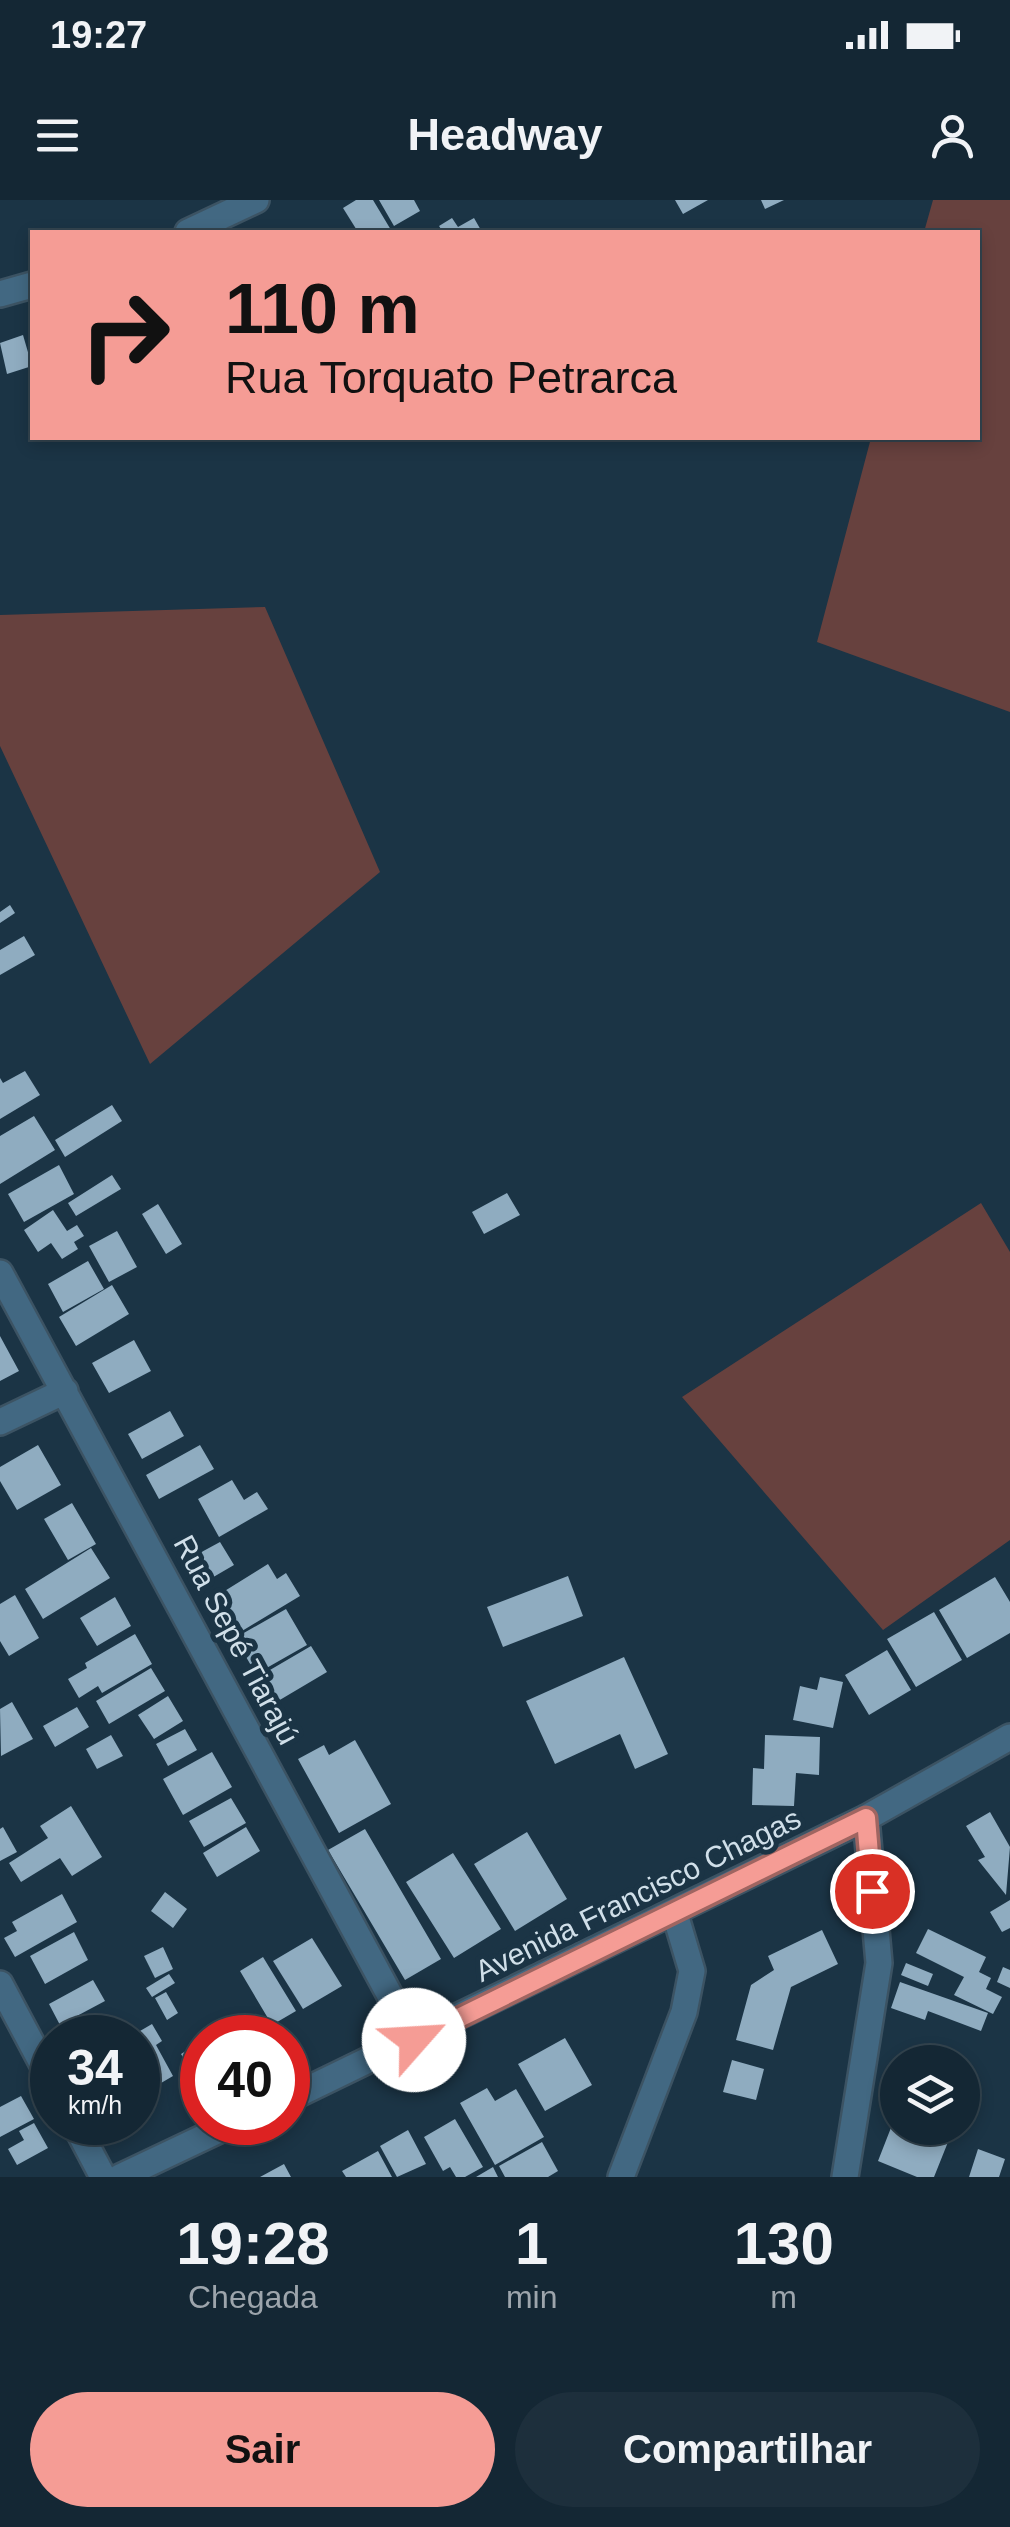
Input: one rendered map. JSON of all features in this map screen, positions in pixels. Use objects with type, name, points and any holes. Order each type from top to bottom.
[{"type":"street","points":[[192,230],[256,200]]},
{"type":"street","points":[[0,294],[30,286]]},
{"type":"street","name":"Rua Sepé Tiarajú","points":[[0,1272],[414,2040]]},
{"type":"street","points":[[0,1422],[65,1391]]},
{"type":"street","name":"Avenida Francisco Chagas","points":[[310,2088],[675,1914],[866,1818],[1010,1737]]},
{"type":"street","points":[[844,2177],[878,1964],[866,1818]]},
{"type":"street","points":[[622,2177],[684,2012],[692,1970],[675,1914]]},
{"type":"street","points":[[0,1984],[30,2041]]},
{"type":"street","points":[[86,2145],[103,2177]]},
{"type":"street","points":[[120,2177],[187,2145]]},
{"type":"shaded area","points":[[933,200],[1010,200],[1010,712],[817,642],[870,440],[980,440],[980,230],[925,230]]},
{"type":"shaded area","points":[[265,607],[380,872],[150,1064],[0,746],[0,615]]},
{"type":"shaded area","points":[[981,1203],[1010,1252],[1010,1540],[883,1630],[682,1397]]},
{"type":"building","points":[[356,200],[373,200],[391,230],[357,230],[343,208]]},
{"type":"building","points":[[379,200],[414,200],[420,211],[394,226]]},
{"type":"building","points":[[675,200],[708,200],[683,214]]},
{"type":"building","points":[[761,200],[784,200],[765,209]]},
{"type":"building","points":[[452,218],[458,227],[474,218],[481,230],[442,230],[439,226]]},
{"type":"building","points":[[23,335],[30,367],[7,374],[0,343]]},
{"type":"building","points":[[10,905],[15,913],[0,923],[0,912]]},
{"type":"building","points":[[24,936],[35,955],[0,975],[0,950]]},
{"type":"building","points":[[25,1071],[40,1095],[0,1119],[0,1078],[3,1083]]},
{"type":"building","points":[[112,1105],[122,1121],[65,1157],[55,1140]]},
{"type":"building","points":[[34,1116],[55,1150],[0,1184],[0,1136]]},
{"type":"building","points":[[59,1165],[74,1194],[24,1222],[8,1194]]},
{"type":"building","points":[[112,1175],[121,1189],[76,1216],[68,1203]]},
{"type":"building","points":[[507,1193],[520,1215],[484,1234],[472,1212]]},
{"type":"building","points":[[158,1204],[182,1244],[166,1254],[142,1214]]},
{"type":"building","points":[[53,1210],[67,1231],[77,1225],[84,1236],[74,1242],[78,1249],[62,1259],[51,1243],[38,1252],[24,1230]]},
{"type":"building","points":[[117,1231],[137,1267],[109,1282],[89,1246]]},
{"type":"building","points":[[88,1261],[104,1289],[63,1312],[48,1284]]},
{"type":"building","points":[[112,1285],[129,1314],[76,1346],[59,1317]]},
{"type":"building","points":[[0,1336],[19,1371],[0,1381]]},
{"type":"building","points":[[134,1340],[151,1371],[109,1393],[92,1363]]},
{"type":"building","points":[[170,1411],[184,1436],[142,1459],[128,1434]]},
{"type":"building","points":[[38,1445],[61,1485],[17,1510],[0,1481],[0,1467]]},
{"type":"building","points":[[200,1445],[214,1469],[159,1499],[146,1475]]},
{"type":"building","points":[[232,1480],[244,1500],[257,1492],[268,1509],[219,1537],[198,1499]]},
{"type":"building","points":[[72,1503],[96,1544],[68,1560],[44,1519]]},
{"type":"building","points":[[220,1542],[234,1565],[210,1579],[196,1555]]},
{"type":"building","points":[[91,1548],[110,1578],[43,1619],[25,1589]]},
{"type":"building","points":[[268,1564],[277,1579],[286,1573],[300,1596],[237,1634],[215,1597]]},
{"type":"building","points":[[568,1576],[583,1616],[503,1647],[487,1607]]},
{"type":"building","points":[[995,1577],[1010,1602],[1010,1633],[967,1658],[939,1610]]},
{"type":"building","points":[[15,1595],[39,1638],[9,1656],[0,1641],[0,1604]]},
{"type":"building","points":[[115,1597],[131,1626],[97,1646],[80,1618]]},
{"type":"building","points":[[286,1609],[307,1645],[256,1674],[235,1638]]},
{"type":"building","points":[[934,1612],[962,1660],[916,1687],[887,1639]]},
{"type":"building","points":[[135,1634],[152,1664],[102,1693],[98,1686],[79,1698],[68,1679],[87,1668],[85,1663]]},
{"type":"building","points":[[311,1646],[327,1672],[273,1704],[258,1677]]},
{"type":"building","points":[[887,1650],[911,1690],[869,1715],[845,1675]]},
{"type":"building","points":[[624,1657],[668,1754],[635,1769],[620,1734],[555,1764],[526,1701]]},
{"type":"building","points":[[151,1668],[165,1691],[109,1724],[96,1701]]},
{"type":"building","points":[[820,1677],[843,1682],[833,1728],[793,1720],[800,1686],[817,1690]]},
{"type":"building","points":[[168,1696],[183,1721],[154,1739],[138,1715]]},
{"type":"building","points":[[12,1702],[33,1739],[1,1756],[0,1709]]},
{"type":"building","points":[[77,1707],[89,1727],[55,1747],[43,1726]]},
{"type":"building","points":[[185,1729],[197,1750],[168,1766],[156,1744]]},
{"type":"building","points":[[111,1735],[123,1756],[97,1769],[86,1749]]},
{"type":"building","points":[[765,1735],[820,1737],[819,1775],[796,1773],[794,1806],[752,1805],[753,1768],[764,1769]]},
{"type":"building","points":[[355,1740],[391,1804],[339,1833],[298,1759],[324,1745],[329,1755]]},
{"type":"building","points":[[212,1752],[232,1787],[183,1815],[163,1779]]},
{"type":"building","points":[[231,1798],[246,1823],[204,1847],[189,1821]]},
{"type":"building","points":[[71,1806],[102,1857],[72,1876],[60,1858],[21,1882],[9,1863],[48,1838],[40,1826]]},
{"type":"building","points":[[990,1812],[1010,1847],[1006,1895],[978,1860],[985,1857],[966,1826]]},
{"type":"building","points":[[3,1827],[17,1852],[0,1861],[0,1829]]},
{"type":"building","points":[[246,1827],[260,1851],[217,1877],[203,1853]]},
{"type":"building","points":[[365,1829],[441,1959],[405,1980],[328,1850]]},
{"type":"building","points":[[527,1832],[567,1899],[515,1931],[474,1864]]},
{"type":"building","points":[[453,1853],[501,1929],[454,1958],[406,1882]]},
{"type":"building","points":[[165,1892],[187,1909],[173,1928],[151,1911]]},
{"type":"building","points":[[62,1894],[77,1922],[15,1957],[4,1938],[17,1931],[12,1922]]},
{"type":"building","points":[[1010,1900],[1010,1928],[1002,1932],[990,1912]]},
{"type":"building","points":[[928,1929],[986,1957],[979,1972],[991,1978],[986,1989],[1002,1997],[993,2014],[954,1995],[964,1977],[916,1953]]},
{"type":"building","points":[[822,1930],[838,1964],[791,1987],[773,2050],[736,2040],[751,1985],[774,1970],[768,1956]]},
{"type":"building","points":[[74,1932],[88,1960],[45,1984],[30,1956]]},
{"type":"building","points":[[312,1938],[342,1986],[303,2009],[273,1961]]},
{"type":"building","points":[[163,1947],[173,1969],[155,1978],[144,1956]]},
{"type":"building","points":[[263,1957],[296,2011],[289,2015],[266,2015],[240,1971]]},
{"type":"building","points":[[906,1963],[933,1974],[928,1986],[901,1975]]},
{"type":"building","points":[[1003,1967],[1010,1970],[1010,1988],[997,1982]]},
{"type":"building","points":[[169,1974],[175,1983],[152,1997],[146,1988]]},
{"type":"building","points":[[93,1980],[105,2001],[79,2015],[55,2015],[49,2004]]},
{"type":"building","points":[[900,1982],[988,2013],[981,2031],[928,2011],[925,2020],[891,2008]]},
{"type":"building","points":[[166,1992],[178,2013],[167,2020],[155,1998]]},
{"type":"building","points":[[565,2038],[592,2085],[545,2111],[518,2064]]},
{"type":"building","points":[[160,2052],[173,2076],[160,2084]]},
{"type":"building","points":[[732,2060],[764,2069],[756,2100],[723,2092]]},
{"type":"building","points":[[487,2088],[495,2101],[516,2089],[544,2137],[495,2165],[460,2103]]},
{"type":"building","points":[[21,2096],[30,2112],[30,2121],[0,2137],[0,2107]]},
{"type":"building","points":[[455,2119],[483,2167],[465,2177],[456,2177],[450,2167],[443,2171],[424,2137]]},
{"type":"building","points":[[30,2125],[30,2145],[48,2148],[17,2165],[8,2149],[24,2140],[19,2131]]},
{"type":"building","points":[[408,2130],[426,2164],[397,2177],[380,2146]]},
{"type":"building","points":[[542,2142],[558,2171],[548,2177],[505,2177],[499,2166]]},
{"type":"building","points":[[884,2145],[947,2145],[934,2177],[917,2177],[878,2161]]},
{"type":"building","points":[[978,2149],[1005,2159],[999,2177],[969,2177]]},
{"type":"building","points":[[378,2151],[392,2177],[346,2177],[342,2171]]},
{"type":"building","points":[[284,2164],[291,2177],[260,2177]]},
{"type":"building","points":[[493,2167],[498,2177],[476,2177]]},
{"type":"route","points":[[414,2040],[866,1818],[872,1891]]}]
